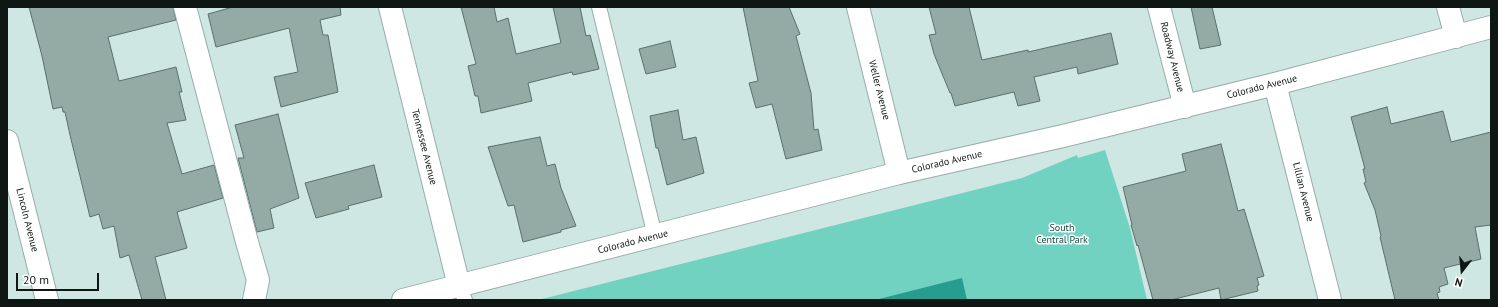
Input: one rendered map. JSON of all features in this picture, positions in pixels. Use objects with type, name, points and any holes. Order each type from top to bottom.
[{"type":"street","points":[[185,7],[258,280],[254,300]]},
{"type":"street","name":"Tennessee Avenue","points":[[390,7],[462,293]]},
{"type":"street","name":"Weller Avenue","points":[[858,7],[899,173]]},
{"type":"street","name":"Roadway Avenue","points":[[1159,7],[1185,107]]},
{"type":"street","points":[[1448,7],[1456,37]]},
{"type":"street","name":"Colorado Avenue","points":[[403,300],[462,293],[655,236],[899,173],[1185,107],[1491,27]]},
{"type":"street","name":"Lillian Avenue","points":[[1275,84],[1330,300]]},
{"type":"street","name":"Lincoln Avenue","points":[[7,141],[47,300]]},
{"type":"lane","points":[[599,7],[655,236]]},
{"type":"green space","name":"South Central Park","points":[[1105,150],[1130,228],[1147,300],[538,300],[1022,178],[1077,155],[1078,158]]},
{"type":"shaded area","points":[[962,278],[967,300],[879,299]]},
{"type":"building","points":[[29,7],[173,7],[176,20],[108,37],[119,81],[176,67],[182,92],[179,92],[186,120],[167,123],[182,174],[214,165],[223,198],[177,212],[187,248],[155,257],[166,300],[142,300],[129,255],[120,258],[114,226],[103,229],[99,214],[90,217],[65,112],[63,112],[62,107],[53,109],[42,56]]},
{"type":"building","points":[[233,7],[340,7],[341,15],[320,20],[323,35],[328,35],[338,92],[281,107],[274,77],[298,72],[289,28],[216,47],[208,14]]},
{"type":"building","points":[[461,7],[494,7],[497,22],[508,18],[516,54],[561,43],[553,7],[580,7],[586,36],[590,35],[599,69],[573,75],[572,72],[528,83],[532,101],[481,113],[478,96],[475,96],[468,66],[476,64]]},
{"type":"building","points":[[743,7],[789,7],[800,34],[796,36],[811,93],[814,130],[818,129],[822,150],[786,159],[772,104],[756,108],[749,83],[758,81]]},
{"type":"building","points":[[929,7],[969,7],[982,60],[1028,50],[1028,52],[1111,33],[1118,64],[1078,74],[1077,67],[1034,77],[1040,101],[1018,106],[1014,92],[955,106],[934,54],[929,35],[936,34]]},
{"type":"building","points":[[1191,7],[1212,7],[1221,45],[1200,49]]},
{"type":"building","points":[[670,41],[676,67],[646,74],[639,49]]},
{"type":"building","points":[[1387,107],[1391,124],[1443,111],[1451,142],[1491,132],[1491,225],[1475,227],[1481,259],[1444,268],[1448,284],[1439,287],[1440,292],[1437,293],[1439,300],[1395,300],[1375,210],[1364,183],[1366,182],[1363,169],[1365,169],[1351,117]]},
{"type":"building","points":[[678,110],[683,140],[696,137],[704,173],[667,185],[658,148],[656,148],[650,116]]},
{"type":"building","points":[[278,114],[299,198],[270,209],[274,228],[257,232],[238,158],[244,158],[235,125]]},
{"type":"building","points":[[540,137],[547,166],[555,164],[561,188],[576,226],[561,230],[561,232],[523,242],[514,205],[508,206],[488,147]]},
{"type":"building","points":[[1221,144],[1238,211],[1244,209],[1264,276],[1257,278],[1259,285],[1257,286],[1258,291],[1221,300],[1219,288],[1171,300],[1153,300],[1131,225],[1123,187],[1186,171],[1182,154]]},
{"type":"building","points":[[374,165],[382,197],[348,206],[349,209],[316,218],[305,183]]}]
